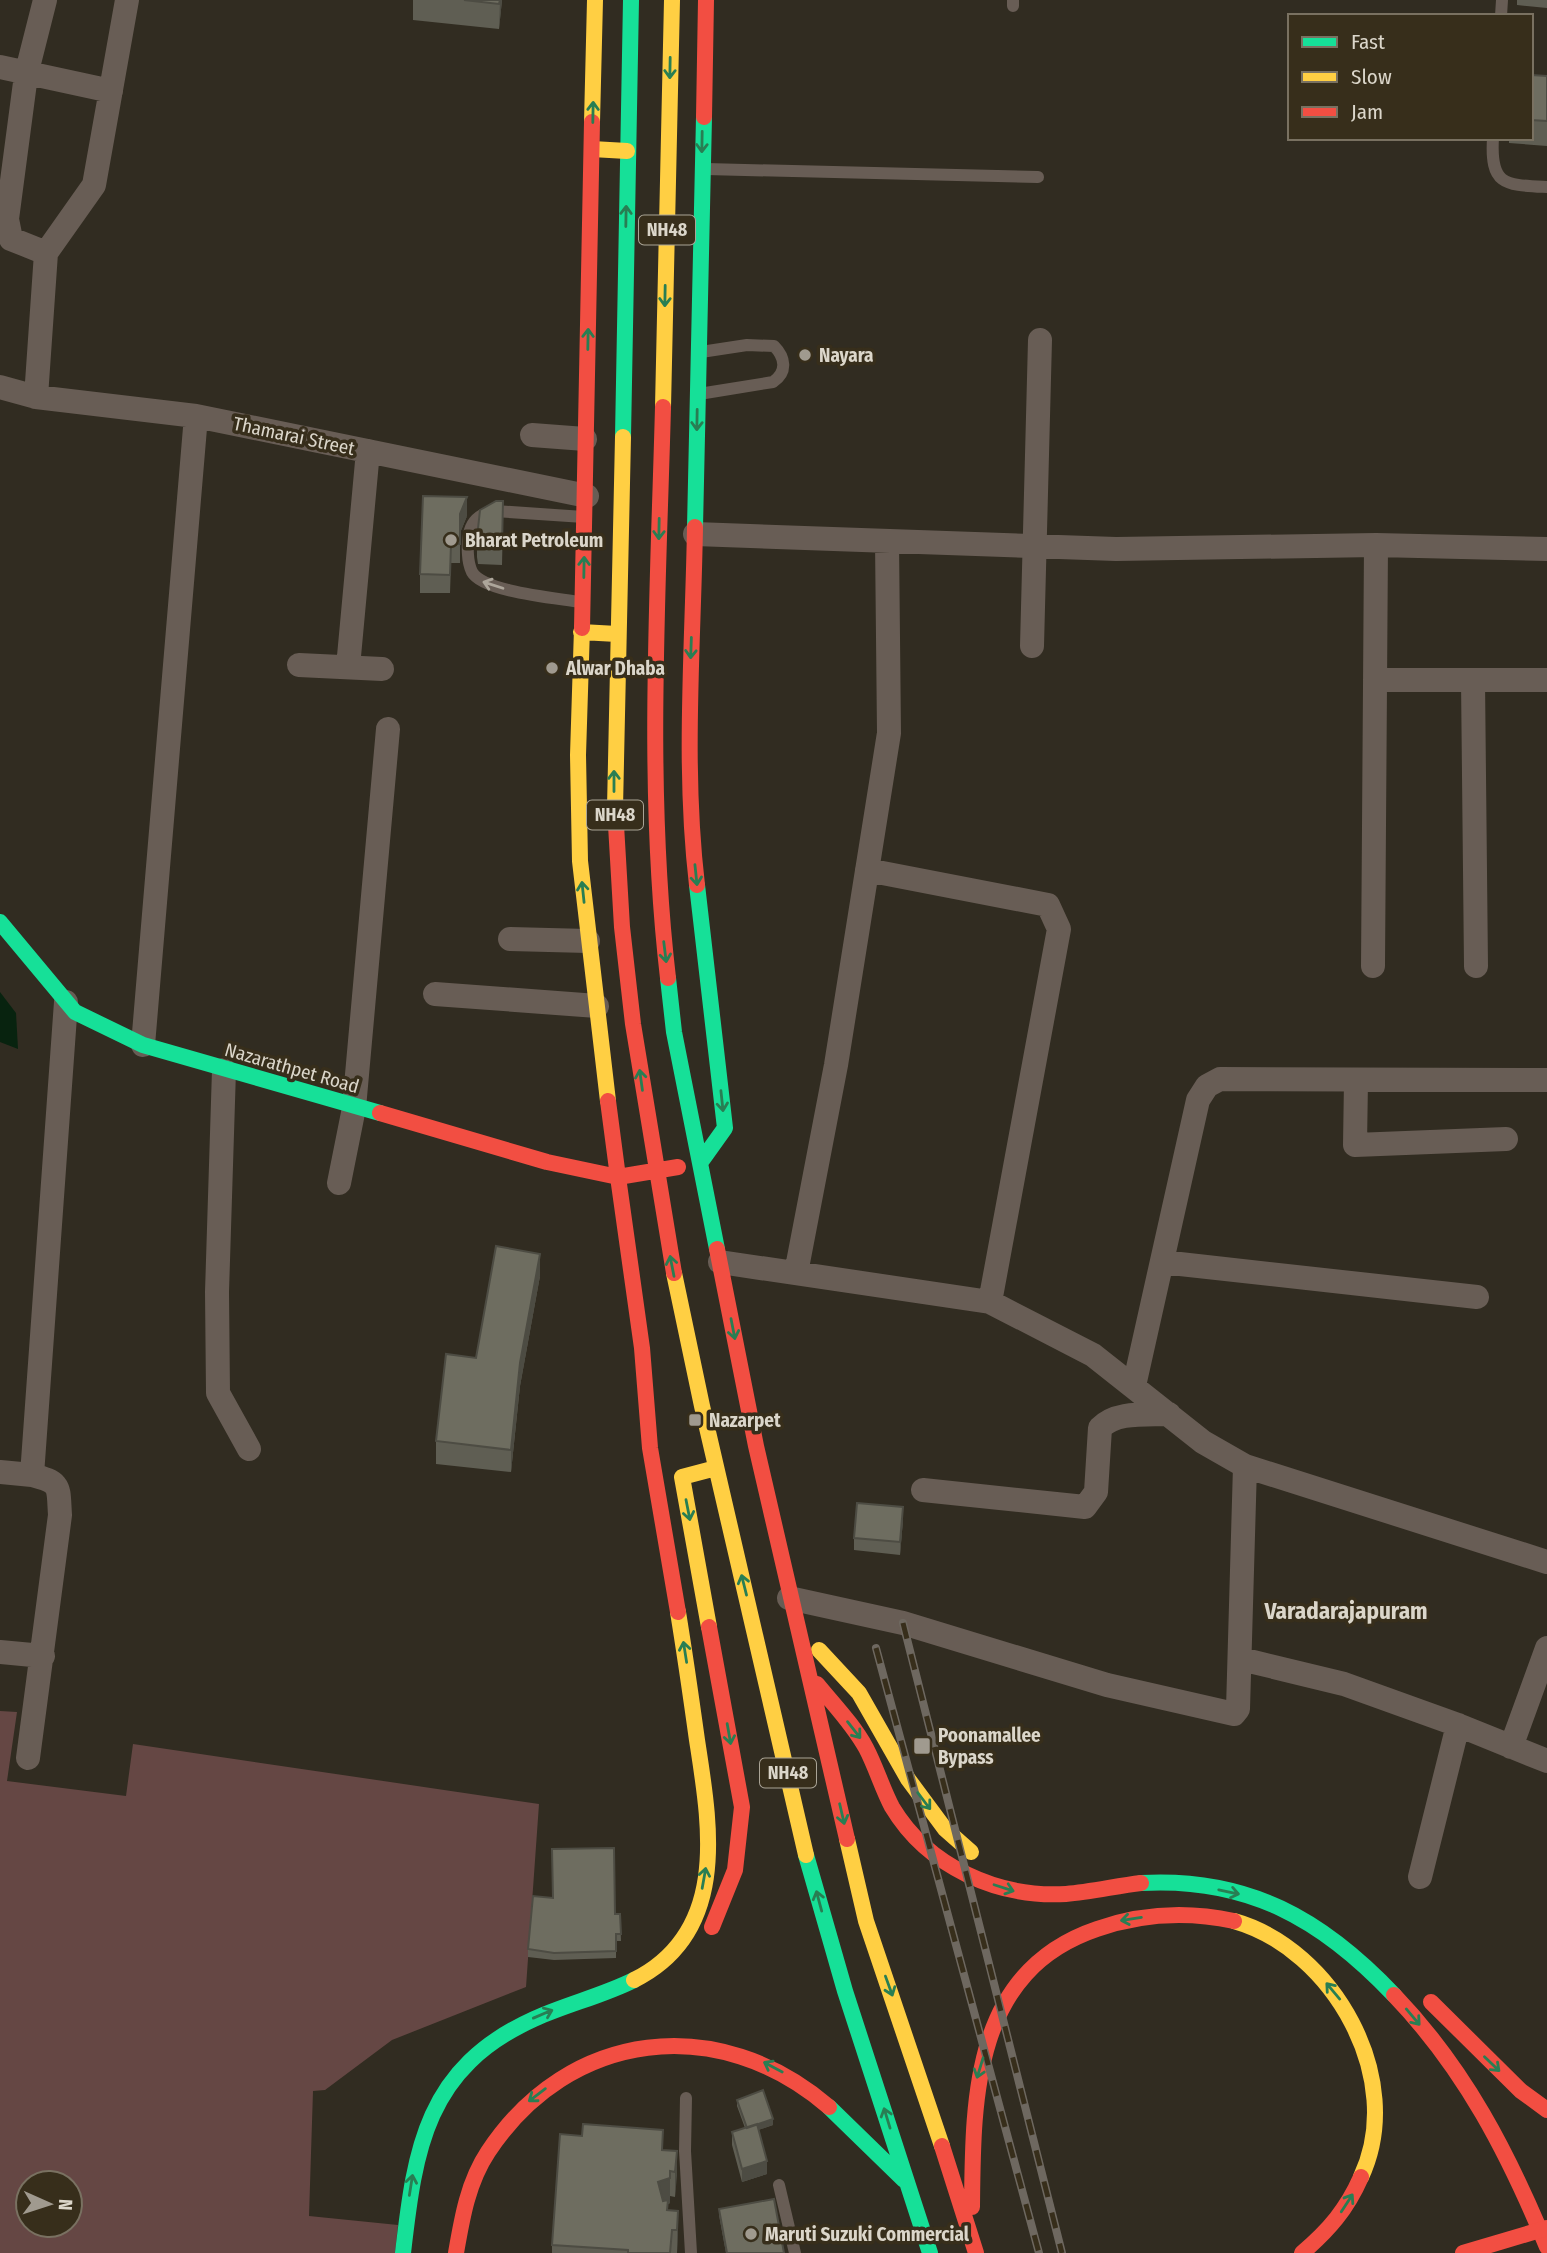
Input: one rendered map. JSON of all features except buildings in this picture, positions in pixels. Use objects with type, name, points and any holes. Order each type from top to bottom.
[{"type":"main road","points":[[403,2253],[410,2190],[424,2131],[438,2102],[457,2075],[503,2033],[560,2007],[617,1989],[657,1968],[685,1934],[702,1889],[710,1844],[690,1681],[651,1456],[645,1373],[588,941],[580,861],[577,691],[584,603],[595,0]]},
{"type":"main road","name":"NH48","points":[[631,0],[617,634],[615,830],[620,916],[654,1172],[689,1357],[819,1903],[930,2253]]},
{"type":"main road","name":"NH48","points":[[672,0],[656,822],[662,928],[674,1032],[789,1598],[811,1677],[866,1921],[912,2049],[974,2245]]},
{"type":"main road","points":[[700,1163],[725,1128],[691,832],[689,685],[695,534],[706,0]]},
{"type":"main road","points":[[592,149],[627,151]]},
{"type":"main road","points":[[664,353],[697,352]]},
{"type":"main road","points":[[581,632],[617,634]]},
{"type":"main road","name":"Nazarathpet Road","points":[[0,922],[75,1012],[143,1045],[547,1162],[618,1177],[700,1163]]},
{"type":"main road","points":[[698,1946],[712,1927],[735,1870],[742,1807],[682,1477],[716,1468]]},
{"type":"main road","points":[[798,1629],[859,1693],[884,1732],[908,1779],[945,1829],[970,1852],[991,1860]]},
{"type":"main road","points":[[811,1677],[860,1738],[897,1813],[924,1844],[965,1875],[1013,1891],[1055,1896],[1147,1882],[1202,1886],[1258,1898],[1306,1919],[1347,1951],[1405,2008],[1451,2063],[1483,2110],[1512,2164],[1547,2247]]},
{"type":"main road","points":[[1086,1874],[1138,1866]]},
{"type":"main road","points":[[974,2245],[975,2085],[994,2024],[1021,1978],[1061,1942],[1111,1922],[1166,1913],[1210,1914],[1243,1923],[1285,1943],[1317,1973],[1344,2005],[1366,2051],[1377,2104],[1372,2148],[1354,2192],[1330,2228],[1301,2253]]},
{"type":"main road","points":[[1420,1991],[1521,2091],[1547,2110]]},
{"type":"main road","points":[[456,2253],[457,2236],[468,2192],[479,2165],[492,2143],[528,2101],[573,2070],[595,2060],[642,2047],[665,2045],[718,2048],[748,2056],[778,2070],[829,2106],[908,2183]]},
{"type":"main road","points":[[422,2242],[436,2140],[460,2093],[501,2055],[512,2050]]},
{"type":"main road","points":[[1463,2253],[1547,2228]]},
{"type":"street","points":[[45,0],[26,75],[7,229],[11,239],[46,253]]},
{"type":"street","points":[[36,397],[46,253],[94,184],[127,0]]},
{"type":"street","points":[[0,67],[26,75],[111,91]]},
{"type":"street","points":[[1032,646],[1040,340]]},
{"type":"street","name":"Thamarai Street","points":[[0,387],[36,397],[196,416],[368,452],[586,507]]},
{"type":"street","points":[[143,1045],[196,416]]},
{"type":"street","points":[[532,435],[585,439]]},
{"type":"street","points":[[348,667],[368,452]]},
{"type":"street","points":[[695,534],[1116,549],[1376,545],[1547,549]]},
{"type":"street","points":[[796,1273],[836,1065],[889,733],[887,541]]},
{"type":"street","points":[[1373,966],[1376,545]]},
{"type":"street","points":[[299,665],[382,669]]},
{"type":"street","points":[[1375,680],[1547,680]]},
{"type":"street","points":[[1473,680],[1476,966]]},
{"type":"street","points":[[338,1183],[354,1108],[388,729]]},
{"type":"street","points":[[867,870],[1048,905],[1055,914],[1059,929],[990,1302]]},
{"type":"street","points":[[510,939],[588,941]]},
{"type":"street","points":[[435,994],[597,1006]]},
{"type":"street","points":[[32,1475],[66,1002]]},
{"type":"street","points":[[224,1070],[217,1292],[218,1393],[249,1450]]},
{"type":"street","points":[[1134,1385],[1198,1100],[1207,1086],[1220,1079],[1547,1080]]},
{"type":"street","points":[[1356,1080],[1355,1145],[1506,1139]]},
{"type":"street","points":[[720,1262],[990,1302],[1093,1354],[1203,1442],[1245,1466],[1547,1562]]},
{"type":"street","points":[[1162,1262],[1477,1297]]},
{"type":"street","points":[[923,1490],[1085,1507],[1096,1492],[1100,1428],[1108,1419],[1169,1414]]},
{"type":"street","points":[[789,1598],[903,1623],[1107,1685],[1234,1714],[1238,1709],[1241,1659],[1245,1466]]},
{"type":"street","points":[[0,1472],[32,1475],[58,1485],[61,1515],[28,1758]]},
{"type":"street","points":[[1511,1747],[1547,1648]]},
{"type":"street","points":[[0,1652],[43,1656]]},
{"type":"street","points":[[1241,1659],[1343,1684],[1458,1725],[1547,1761]]},
{"type":"street","points":[[1420,1877],[1458,1725]]},
{"type":"lane","points":[[1493,140],[1492,163],[1496,174],[1506,184],[1547,187]]},
{"type":"lane","points":[[702,169],[1038,177]]},
{"type":"lane","points":[[697,352],[762,344],[774,346],[783,360],[780,377],[773,382],[697,394]]},
{"type":"lane","points":[[584,603],[491,585],[473,573],[468,559],[470,533],[475,520],[484,513],[586,507]]},
{"type":"lane","points":[[686,2098],[685,2151],[691,2253]]},
{"type":"lane","points":[[779,2185],[795,2253]]},
{"type":"shaded area","points":[[0,992],[16,1013],[18,1049],[0,1042]]},
{"type":"shaded area","points":[[0,1711],[17,1712],[7,1781],[126,1796],[133,1744],[539,1804],[526,1987],[392,2040],[325,2090],[313,2091],[309,2216],[398,2225],[395,2253],[0,2253]]},
{"type":"railway","points":[[903,1623],[1062,2253]]},
{"type":"railway","points":[[876,1648],[1039,2253]]},
{"type":"traffic: fast","points":[[623,437],[631,0]]},
{"type":"traffic: fast","points":[[695,527],[704,117]]},
{"type":"traffic: fast","points":[[697,885],[725,1128],[700,1163]]},
{"type":"traffic: fast","points":[[0,922],[75,1012],[143,1045],[380,1113]]},
{"type":"traffic: fast","points":[[668,978],[674,1032],[717,1249]]},
{"type":"traffic: fast","points":[[806,1855],[845,1991],[930,2253]]},
{"type":"traffic: fast","points":[[1141,1883],[1216,1887],[1281,1908],[1339,1945],[1394,1995]]},
{"type":"traffic: fast","points":[[403,2253],[413,2179],[421,2146],[432,2115],[448,2087],[470,2061],[498,2039],[534,2019],[634,1980]]},
{"type":"traffic: fast","points":[[829,2107],[904,2180]]},
{"type":"traffic: slow","points":[[592,122],[595,0]]},
{"type":"traffic: slow","points":[[663,407],[672,0]]},
{"type":"traffic: slow","points":[[592,149],[627,151]]},
{"type":"traffic: slow","points":[[615,808],[623,437]]},
{"type":"traffic: slow","points":[[582,628],[578,755],[580,861],[608,1101]]},
{"type":"traffic: slow","points":[[581,632],[617,634]]},
{"type":"traffic: slow","points":[[674,1273],[702,1406],[806,1855]]},
{"type":"traffic: slow","points":[[709,1627],[682,1477],[716,1468]]},
{"type":"traffic: slow","points":[[634,1980],[665,1959],[686,1934],[700,1905],[706,1874],[706,1807],[678,1612]]},
{"type":"traffic: slow","points":[[819,1650],[859,1693],[908,1779],[945,1829],[971,1852]]},
{"type":"traffic: slow","points":[[847,1839],[866,1921],[942,2146]]},
{"type":"traffic: slow","points":[[1234,1921],[1270,1936],[1302,1959],[1330,1988],[1352,2023],[1367,2060],[1374,2100],[1373,2139],[1361,2177]]},
{"type":"traffic: jam","points":[[704,117],[706,0]]},
{"type":"traffic: jam","points":[[582,628],[592,122]]},
{"type":"traffic: jam","points":[[663,407],[655,764],[661,907],[668,978]]},
{"type":"traffic: jam","points":[[695,527],[690,796],[697,885]]},
{"type":"traffic: jam","points":[[615,808],[622,927],[633,1024],[674,1273]]},
{"type":"traffic: jam","points":[[380,1113],[547,1162],[618,1177],[608,1101]]},
{"type":"traffic: jam","points":[[678,1167],[618,1177],[642,1348],[650,1448],[678,1612]]},
{"type":"traffic: jam","points":[[717,1249],[756,1446],[847,1839]]},
{"type":"traffic: jam","points":[[709,1627],[742,1807],[735,1870],[712,1927]]},
{"type":"traffic: jam","points":[[817,1684],[861,1739],[892,1807],[907,1828],[945,1862],[991,1884],[1040,1894],[1066,1894],[1141,1883]]},
{"type":"traffic: jam","points":[[972,2207],[979,2081],[988,2042],[1003,2006],[1025,1975],[1056,1948],[1114,1924],[1165,1915],[1234,1921]]},
{"type":"traffic: jam","points":[[1394,1995],[1419,2023],[1463,2082],[1517,2178],[1547,2247]]},
{"type":"traffic: jam","points":[[1431,2002],[1521,2091],[1547,2110]]},
{"type":"traffic: jam","points":[[456,2253],[471,2188],[488,2152],[521,2111],[560,2080],[602,2059],[648,2048],[694,2047],[741,2057],[786,2077],[829,2107]]},
{"type":"traffic: jam","points":[[942,2146],[976,2253]]},
{"type":"traffic: jam","points":[[1302,2253],[1336,2218],[1361,2177]]},
{"type":"traffic: jam","points":[[1463,2253],[1547,2228]]},
{"type":"place","name":"Nayara","points":[[805,355]]},
{"type":"place","name":"Bharat Petroleum","points":[[451,540]]},
{"type":"place","name":"Alwar Dhaba","points":[[552,668]]},
{"type":"place","name":"Nazarpet","points":[[695,1420]]},
{"type":"place","name":"Poonamallee Bypass","points":[[922,1746]]},
{"type":"place","name":"Maruti Suzuki Commercial","points":[[751,2234]]},
{"type":"district","name":"Varadarajapuram","points":[[1346,1611]]}]
